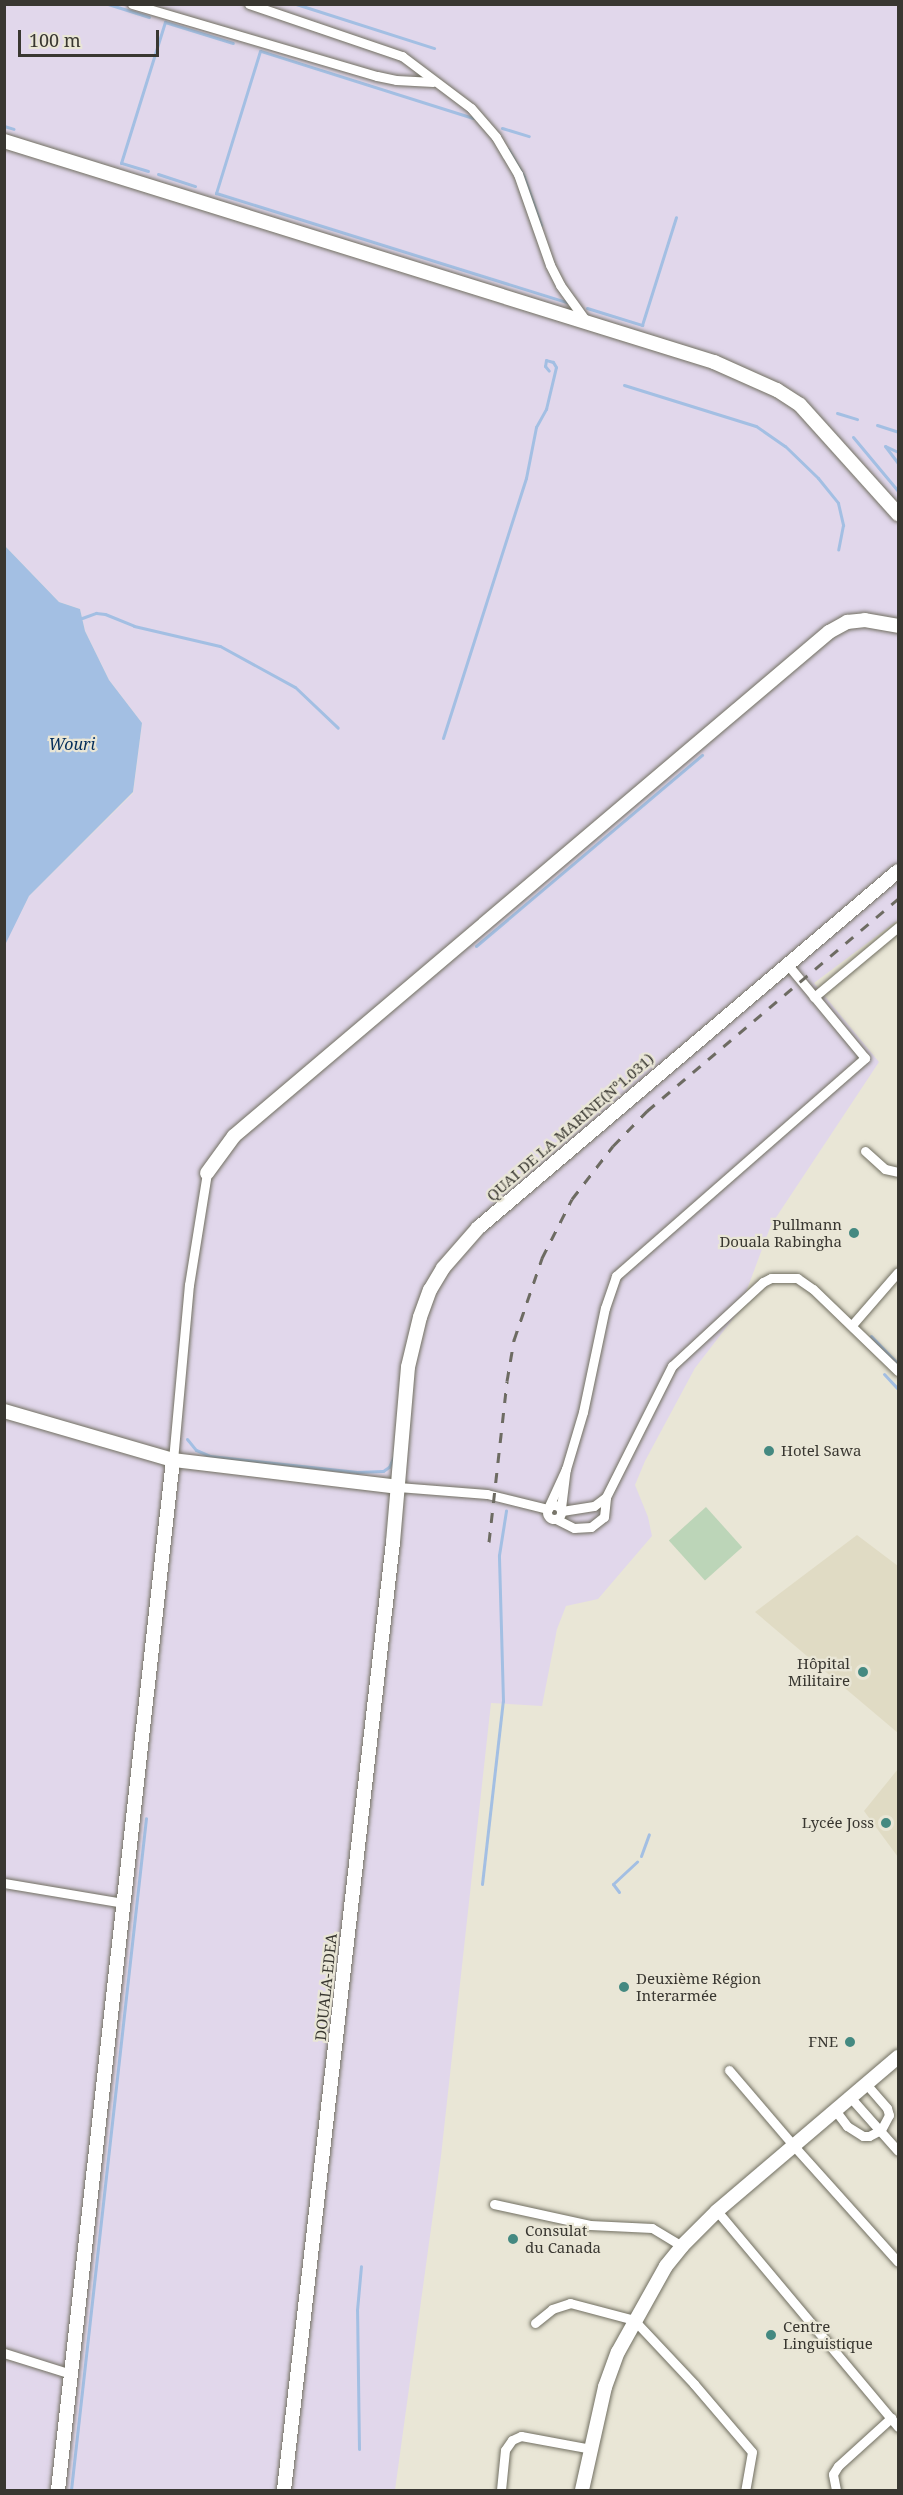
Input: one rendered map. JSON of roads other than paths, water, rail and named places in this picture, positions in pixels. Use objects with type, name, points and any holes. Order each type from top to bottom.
[{"type":"main road","points":[[4,141],[714,362],[789,397],[813,416],[898,514]]},
{"type":"main road","points":[[207,1173],[234,1136],[829,632],[847,622],[865,620],[898,626]]},
{"type":"main road","name":"QUAI DE LA MARINE(N°1.031)","points":[[398,1487],[411,1348],[430,1290],[443,1268],[478,1228],[522,1189],[898,871]]},
{"type":"main road","points":[[4,1411],[173,1460],[398,1487]]},
{"type":"main road","points":[[58,2490],[173,1460]]},
{"type":"main road","name":"DOUALA-EDEA","points":[[284,2490],[398,1487]]},
{"type":"main road","points":[[582,2490],[605,2387],[634,2320],[666,2266],[682,2246],[717,2211],[898,2057]]},
{"type":"street","points":[[132,4],[377,76],[396,80],[433,82]]},
{"type":"street","points":[[249,4],[402,56],[433,82],[471,108],[496,137],[518,174],[550,265],[586,321]]},
{"type":"street","points":[[814,997],[898,927]]},
{"type":"street","points":[[606,1497],[594,1506],[548,1515],[549,1507],[566,1469],[583,1412],[605,1308],[616,1276],[865,1058],[788,965]]},
{"type":"street","points":[[865,1151],[885,1169],[898,1172]]},
{"type":"street","points":[[173,1460],[189,1285],[207,1173]]},
{"type":"street","points":[[852,1325],[898,1272]]},
{"type":"street","points":[[560,1513],[574,1528],[595,1525],[604,1516],[606,1497],[672,1366],[763,1282],[783,1276],[797,1278],[813,1289],[898,1371]]},
{"type":"street","points":[[560,1513],[566,1469]]},
{"type":"street","points":[[398,1487],[487,1494],[549,1507]]},
{"type":"street","points":[[4,1883],[124,1903]]},
{"type":"street","points":[[729,2070],[898,2262]]},
{"type":"street","points":[[835,2110],[848,2126],[863,2136],[869,2136],[881,2130],[894,2115],[866,2084]]},
{"type":"street","points":[[850,2097],[898,2151]]},
{"type":"street","points":[[494,2204],[590,2225],[652,2229],[682,2246]]},
{"type":"street","points":[[717,2211],[898,2427]]},
{"type":"street","points":[[535,2323],[552,2309],[570,2303],[634,2320],[752,2452],[745,2490]]},
{"type":"street","points":[[4,2353],[71,2374]]},
{"type":"street","points":[[836,2490],[833,2474],[838,2466],[891,2418]]},
{"type":"street","points":[[501,2490],[505,2450],[512,2440],[521,2436],[591,2449]]},
{"type":"water","name":"Wouri","points":[[5,546],[59,602],[80,609],[85,631],[109,680],[142,723],[133,792],[29,896],[5,945]]},
{"type":"waterway","points":[[108,4],[149,17]]},
{"type":"waterway","points":[[296,4],[434,48]]},
{"type":"waterway","points":[[148,171],[121,163],[165,22],[233,43]]},
{"type":"waterway","points":[[473,118],[260,51],[216,193],[567,302]]},
{"type":"waterway","points":[[4,126],[14,129]]},
{"type":"waterway","points":[[502,128],[529,136]]},
{"type":"waterway","points":[[508,149],[524,177],[541,225]]},
{"type":"waterway","points":[[158,174],[195,186]]},
{"type":"waterway","points":[[587,308],[642,325],[676,217]]},
{"type":"waterway","points":[[443,738],[526,478],[536,427],[546,409],[556,367],[553,362],[546,360],[545,366],[549,371]]},
{"type":"waterway","points":[[624,385],[756,426],[785,446],[818,478],[838,503],[843,525],[838,550]]},
{"type":"waterway","points":[[837,413],[857,419]]},
{"type":"waterway","points":[[877,425],[898,432]]},
{"type":"waterway","points":[[853,437],[898,491]]},
{"type":"waterway","points":[[898,452],[885,446],[898,463]]},
{"type":"waterway","points":[[82,618],[96,613],[105,614],[134,626],[220,646],[295,687],[338,728]]},
{"type":"waterway","points":[[476,946],[702,755]]},
{"type":"waterway","points":[[871,1336],[898,1364]]},
{"type":"waterway","points":[[884,1374],[897,1388]]},
{"type":"waterway","points":[[187,1439],[196,1450],[210,1456],[357,1472],[383,1471],[389,1467],[394,1456]]},
{"type":"waterway","points":[[482,1884],[503,1701],[499,1555],[506,1511]]},
{"type":"waterway","points":[[71,2490],[146,1818]]},
{"type":"waterway","points":[[641,1856],[649,1834]]},
{"type":"waterway","points":[[619,1892],[613,1884],[637,1862]]},
{"type":"waterway","points":[[359,2449],[357,2310],[361,2266]]},
{"type":"railway","points":[[489,1542],[507,1381],[514,1340],[542,1258],[572,1199],[613,1146],[647,1111],[898,899]]},
{"type":"place","name":"Pullmann Douala Rabingha","points":[[854,1233]]},
{"type":"place","name":"Hotel Sawa","points":[[769,1451]]},
{"type":"place","name":"Hôpital Militaire","points":[[863,1672]]},
{"type":"place","name":"Lycée Joss","points":[[886,1823]]},
{"type":"place","name":"Deuxième Région Interarmée","points":[[624,1987]]},
{"type":"place","name":"FNE","points":[[850,2042]]},
{"type":"place","name":"Consulat du Canada","points":[[513,2239]]},
{"type":"place","name":"Centre Linguistique","points":[[771,2335]]}]
